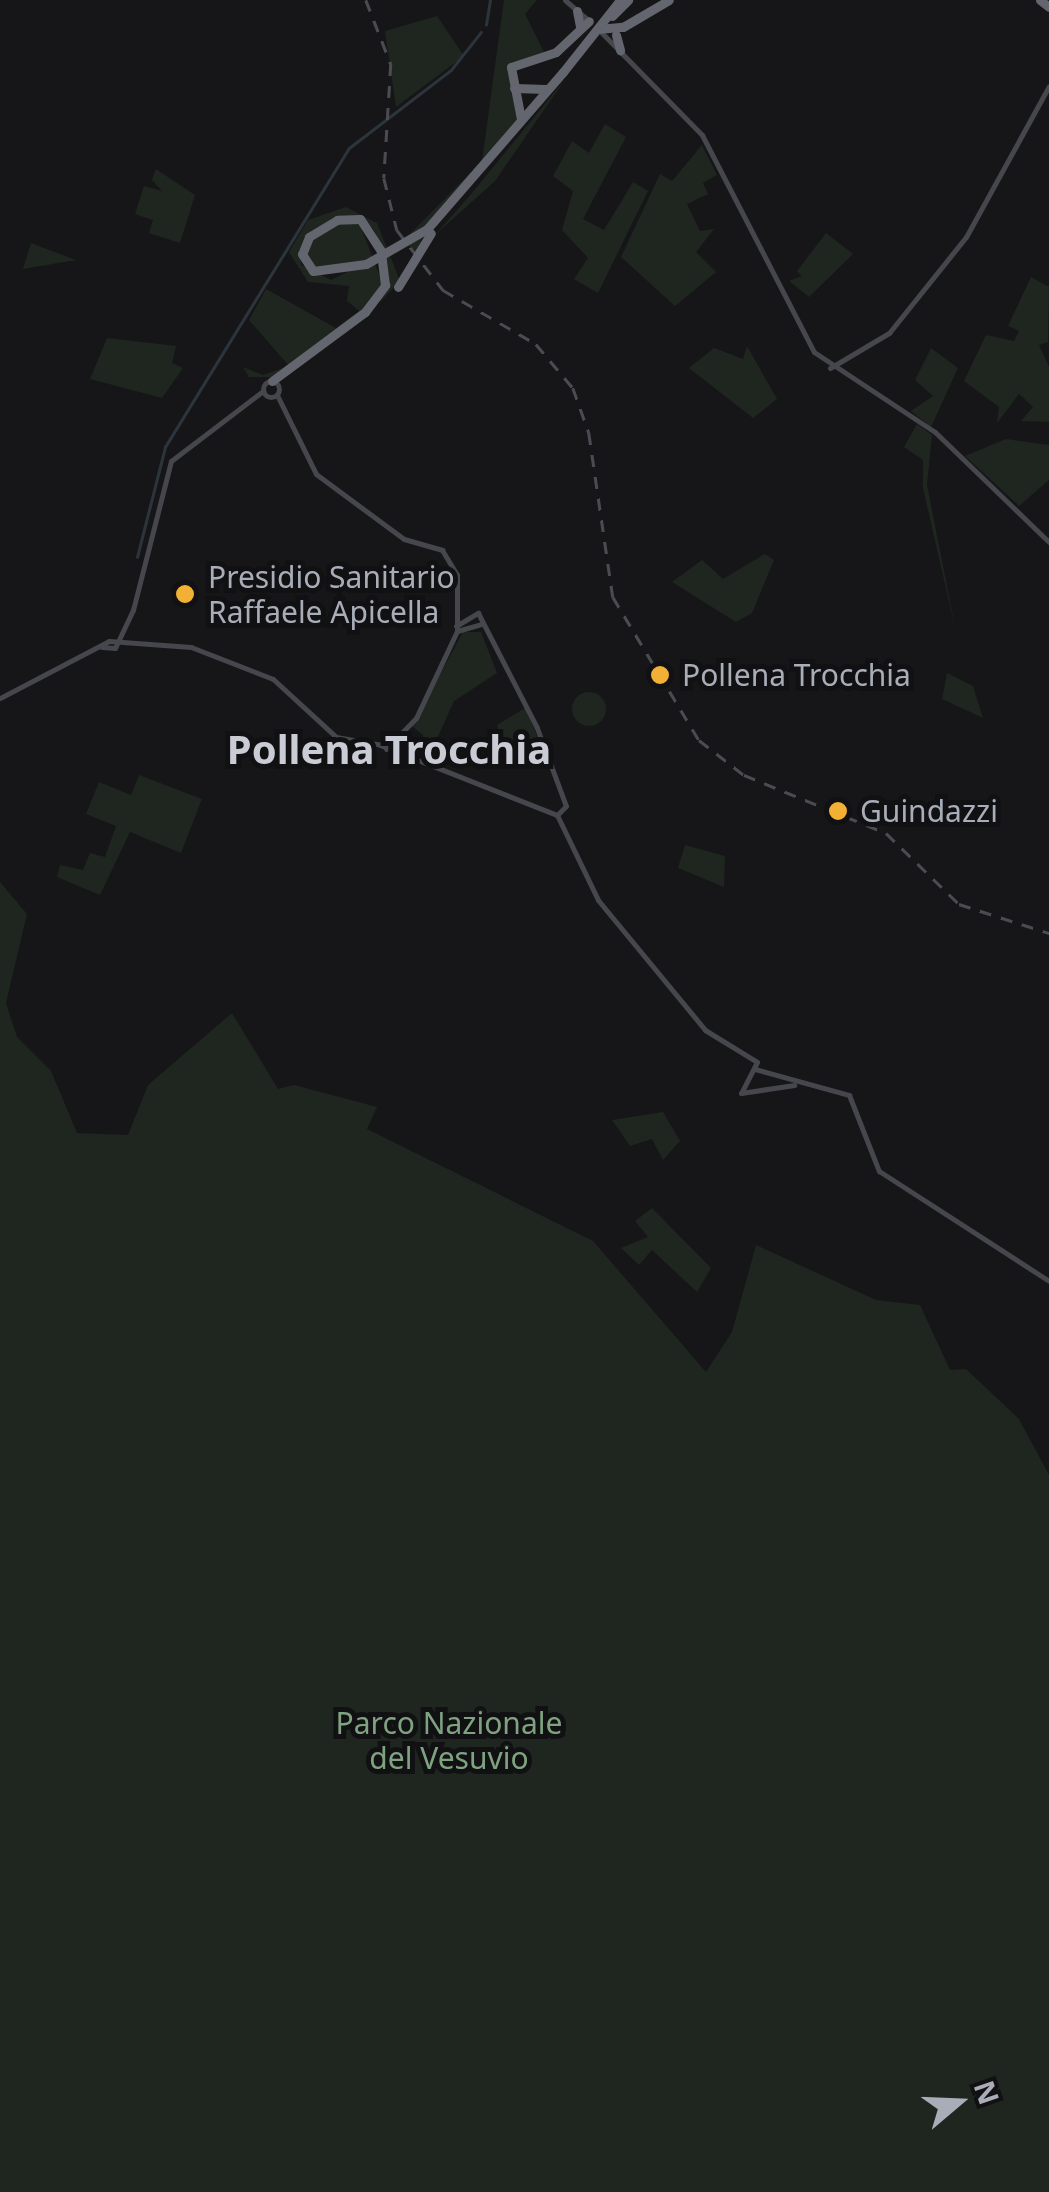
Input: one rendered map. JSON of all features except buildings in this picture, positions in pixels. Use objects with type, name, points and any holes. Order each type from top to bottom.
[{"type":"highway","points":[[272,392],[365,312],[385,284],[381,251],[360,219],[337,220],[308,237],[302,254],[313,271],[366,264],[429,231],[625,0]]},
{"type":"highway","points":[[272,392],[398,286],[429,231],[625,0]]},
{"type":"highway","points":[[610,33],[670,0]]},
{"type":"highway","points":[[1040,0],[1049,7]]},
{"type":"highway","points":[[577,11],[584,25],[610,33],[620,50]]},
{"type":"highway","points":[[500,149],[523,112],[512,86],[516,61],[552,55],[584,25]]},
{"type":"highway","points":[[512,86],[535,94],[562,73]]},
{"type":"street","points":[[565,0],[577,11]]},
{"type":"street","points":[[620,50],[702,136],[786,310],[827,366],[926,426],[1046,540]]},
{"type":"street","points":[[827,366],[899,322],[974,223],[1049,86]]},
{"type":"street","points":[[112,644],[122,632],[137,593],[171,461],[272,392],[303,459],[334,490],[404,538],[446,554],[458,614],[456,629],[416,718],[387,747]]},
{"type":"street","points":[[456,629],[474,613],[483,624],[565,805],[555,814]]},
{"type":"street","points":[[456,629],[483,624]]},
{"type":"street","points":[[122,632],[126,642]]},
{"type":"street","points":[[0,698],[99,646],[126,642],[219,655],[272,679],[336,737],[387,747],[555,814],[575,838],[592,892],[709,1034],[756,1065],[794,1083],[849,1095],[874,1165],[954,1222],[1049,1281]]},
{"type":"street","points":[[756,1065],[742,1093],[794,1083]]},
{"type":"green space","points":[[504,0],[537,0],[525,14],[544,52],[510,65],[519,121],[426,227],[415,256],[405,239],[482,161]]},
{"type":"green space","points":[[437,16],[464,56],[396,107],[385,31]]},
{"type":"green space","points":[[566,78],[495,181],[435,235],[472,193]]},
{"type":"green space","points":[[605,124],[626,137],[583,219],[604,230],[633,182],[648,191],[598,293],[574,279],[588,258],[562,230],[573,191],[553,176],[572,141],[589,153]]},
{"type":"green space","points":[[702,145],[717,175],[703,183],[708,194],[687,204],[700,231],[714,229],[696,252],[716,272],[675,306],[621,257],[660,174],[672,181]]},
{"type":"green space","points":[[156,169],[195,195],[180,243],[149,233],[153,220],[135,214],[144,186],[162,191],[152,180]]},
{"type":"green space","points":[[346,207],[377,223],[400,281],[380,302],[388,267],[374,230],[362,218],[337,217],[304,237],[301,265],[331,280],[372,260],[319,272],[304,259],[308,242],[339,222],[359,222],[382,282],[374,301],[276,377],[249,377],[243,367],[263,375],[289,366],[249,320],[266,289],[336,328],[359,311],[347,301],[349,286],[308,282],[289,252],[308,220]]},
{"type":"green space","points":[[826,233],[853,254],[809,297],[789,281],[802,276],[797,271]]},
{"type":"green space","points":[[31,243],[44,248],[76,260],[23,269]]},
{"type":"green space","points":[[1031,277],[1049,287],[1048,342],[1039,345],[1049,367],[1049,422],[1021,421],[1033,407],[1019,394],[997,423],[999,407],[964,381],[986,335],[1014,341],[1019,331],[1008,326]]},
{"type":"green space","points":[[107,338],[176,346],[172,363],[183,368],[162,398],[90,379]]},
{"type":"green space","points":[[747,346],[777,399],[753,418],[689,368],[714,348],[743,359]]},
{"type":"green space","points":[[931,348],[958,368],[931,427],[911,411],[933,396],[915,380]]},
{"type":"green space","points":[[917,424],[932,435],[927,485],[956,632],[923,488],[923,460],[904,447]]},
{"type":"green space","points":[[1006,439],[1049,445],[1049,480],[1019,506],[965,456]]},
{"type":"green space","points":[[765,554],[774,560],[752,613],[736,622],[672,582],[702,560],[723,579]]},
{"type":"green space","points":[[463,632],[481,632],[497,673],[454,701],[430,754],[422,754],[423,735],[412,726]]},
{"type":"green space","points":[[947,673],[973,686],[983,718],[942,699]]},
{"type":"green space","points":[[589,692],[601,697],[606,709],[601,721],[589,726],[577,721],[572,709],[577,697]]},
{"type":"green space","points":[[525,708],[539,740],[505,747],[497,725]]},
{"type":"green space","points":[[139,775],[202,799],[181,853],[130,832],[100,895],[57,877],[60,865],[83,870],[90,853],[105,857],[116,826],[86,814],[99,782],[131,795]]},
{"type":"green space","points":[[685,845],[725,856],[724,887],[678,868]]},
{"type":"green space","name":"Parco Nazionale del Vesuvio","points":[[0,882],[27,914],[6,1003],[17,1037],[51,1071],[77,1133],[128,1135],[148,1085],[232,1013],[278,1089],[294,1085],[377,1107],[367,1129],[593,1241],[706,1372],[732,1332],[756,1245],[876,1300],[920,1305],[950,1370],[966,1369],[1019,1419],[1049,1475],[1049,2192],[0,2192]]},
{"type":"green space","points":[[663,1112],[680,1141],[663,1160],[652,1139],[630,1146],[612,1120]]},
{"type":"green space","points":[[652,1208],[711,1268],[697,1292],[652,1250],[639,1265],[621,1248],[648,1237],[635,1221]]},
{"type":"waterway","points":[[486,25],[490,0]]},
{"type":"waterway","points":[[137,557],[165,447],[349,148],[451,70],[481,32]]},
{"type":"railway","points":[[366,0],[391,64],[384,178],[397,230],[443,290],[536,344],[573,388],[589,433],[613,597],[699,740],[744,775],[886,833],[959,904],[1049,933]]},
{"type":"place","name":"Presidio Sanitario Raffaele Apicella","points":[[185,594]]},
{"type":"place","name":"Pollena Trocchia","points":[[660,675]]},
{"type":"place","name":"Guindazzi","points":[[838,811]]},
{"type":"district","name":"Pollena Trocchia","points":[[389,749]]}]
